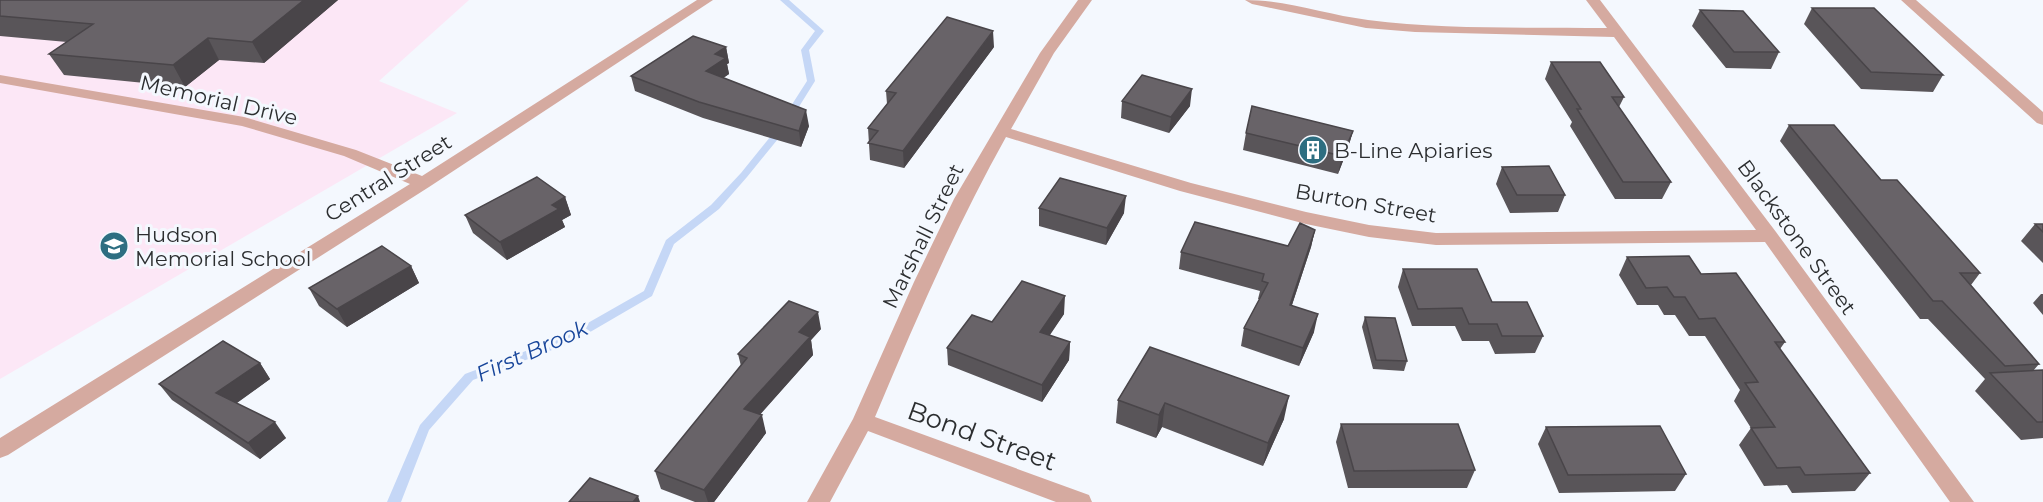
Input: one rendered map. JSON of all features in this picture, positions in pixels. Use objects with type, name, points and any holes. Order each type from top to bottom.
[{"type":"street","name":"Central Street","points":[[0,449],[423,183],[706,0]]},
{"type":"street","name":"Marshall Street","points":[[818,502],[863,421],[933,261],[963,199],[1047,53],[1085,0]]},
{"type":"street","points":[[1252,0],[1366,24],[1415,28],[1618,33]]},
{"type":"street","name":"Blackstone Street","points":[[1593,0],[1770,236],[1963,502]]},
{"type":"street","points":[[1908,0],[2043,120]]},
{"type":"street","name":"Memorial Drive","points":[[0,79],[244,122],[350,153],[423,183]]},
{"type":"street","name":"Burton Street","points":[[1002,132],[1186,187],[1306,218],[1369,231],[1436,239],[1770,236]]},
{"type":"street","name":"Bond Street","points":[[863,421],[1081,502]]},
{"type":"shaded area","name":"Hudson Memorial School","points":[[0,0],[469,0],[379,81],[457,113],[0,379]]},
{"type":"building","points":[[0,0],[304,0],[252,42],[208,38],[173,65],[49,54],[93,24],[0,16]]},
{"type":"building","points":[[1812,8],[1874,8],[1943,75],[1871,72]]},
{"type":"building","points":[[1700,10],[1743,11],[1779,52],[1734,52]]},
{"type":"building","points":[[947,17],[993,31],[903,151],[868,143],[878,131],[868,128],[896,93],[886,91]]},
{"type":"building","points":[[693,36],[726,47],[715,54],[726,58],[706,71],[806,110],[799,131],[699,102],[631,76]]},
{"type":"building","points":[[1551,62],[1600,62],[1624,97],[1612,97],[1671,182],[1623,182],[1577,109],[1581,109]]},
{"type":"building","points":[[1142,75],[1192,89],[1171,117],[1122,101]]},
{"type":"building","points":[[1252,106],[1353,131],[1342,156],[1246,133]]},
{"type":"building","points":[[1789,125],[1834,125],[1881,180],[1897,180],[1980,273],[1960,273],[2039,364],[2005,366],[1942,301],[1933,301]]},
{"type":"building","points":[[1549,166],[1565,195],[1517,195],[1502,167]]},
{"type":"building","points":[[537,177],[565,197],[552,205],[559,209],[500,242],[465,215]]},
{"type":"building","points":[[1060,178],[1126,196],[1107,228],[1039,208]]},
{"type":"building","points":[[1195,222],[1288,246],[1300,223],[1315,230],[1290,305],[1318,314],[1303,348],[1244,328],[1268,283],[1262,281],[1264,274],[1181,252]]},
{"type":"building","points":[[2035,224],[2043,224],[2043,232]]},
{"type":"building","points":[[382,246],[411,266],[337,309],[309,288]]},
{"type":"building","points":[[1689,256],[1701,274],[1736,273],[1785,342],[1775,342],[1870,473],[1805,475],[1800,467],[1777,468],[1751,428],[1775,427],[1745,383],[1758,382],[1715,318],[1699,319],[1685,297],[1674,297],[1667,287],[1646,288],[1627,257]]},
{"type":"building","points":[[1403,269],[1477,269],[1492,302],[1527,302],[1543,336],[1502,336],[1497,324],[1469,324],[1462,308],[1418,309]]},
{"type":"building","points":[[1022,281],[1065,296],[1040,332],[1070,342],[1042,385],[947,348],[972,315],[992,322]]},
{"type":"building","points":[[789,301],[818,312],[799,332],[810,337],[744,409],[762,415],[704,490],[655,471],[747,358],[738,354]]},
{"type":"building","points":[[1365,317],[1395,318],[1407,361],[1376,360]]},
{"type":"building","points":[[223,341],[260,363],[216,393],[275,422],[248,443],[159,384]]},
{"type":"building","points":[[1150,347],[1289,396],[1268,443],[1165,403],[1159,415],[1118,400]]},
{"type":"building","points":[[2043,370],[2043,422],[2037,422],[1990,373]]},
{"type":"building","points":[[1341,424],[1458,424],[1475,470],[1354,471]]},
{"type":"building","points":[[1660,426],[1686,474],[1568,475],[1546,427]]},
{"type":"building","points":[[590,478],[638,496],[633,502],[569,502]]},
{"type":"waterway","name":"First Brook","points":[[394,502],[424,428],[469,377],[569,339],[648,293],[670,242],[715,207],[779,132],[811,81],[805,50],[820,31],[784,0]]},
{"type":"place","name":"B-Line Apiaries","points":[[1313,150]]},
{"type":"place","name":"Hudson Memorial School","points":[[114,246]]}]
